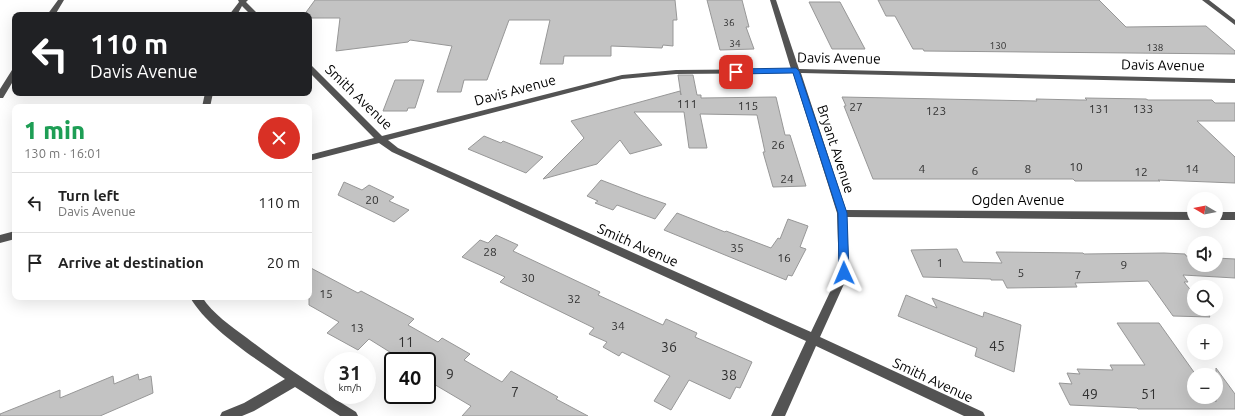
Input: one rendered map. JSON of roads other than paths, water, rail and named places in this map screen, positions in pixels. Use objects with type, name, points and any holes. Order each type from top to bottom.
[{"type":"street","points":[[53,12],[61,0]]},
{"type":"street","name":"Bryant Avenue","points":[[773,0],[842,213],[844,273],[778,416]]},
{"type":"street","points":[[1205,0],[1235,23]]},
{"type":"street","points":[[235,12],[243,1],[252,12]]},
{"type":"street","name":"Smith Avenue","points":[[312,71],[381,140],[395,150],[813,339],[974,415]]},
{"type":"street","name":"Davis Avenue","points":[[312,157],[622,77],[676,72],[796,71],[1235,81]]},
{"type":"street","points":[[0,96],[12,77]]},
{"type":"street","name":"Ogden Avenue","points":[[842,213],[1187,216]]},
{"type":"street","points":[[1223,216],[1235,216]]},
{"type":"street","points":[[0,239],[12,236]]},
{"type":"street","points":[[198,300],[200,305],[219,323],[295,380],[351,416]]},
{"type":"street","points":[[227,416],[249,407],[295,380]]}]
